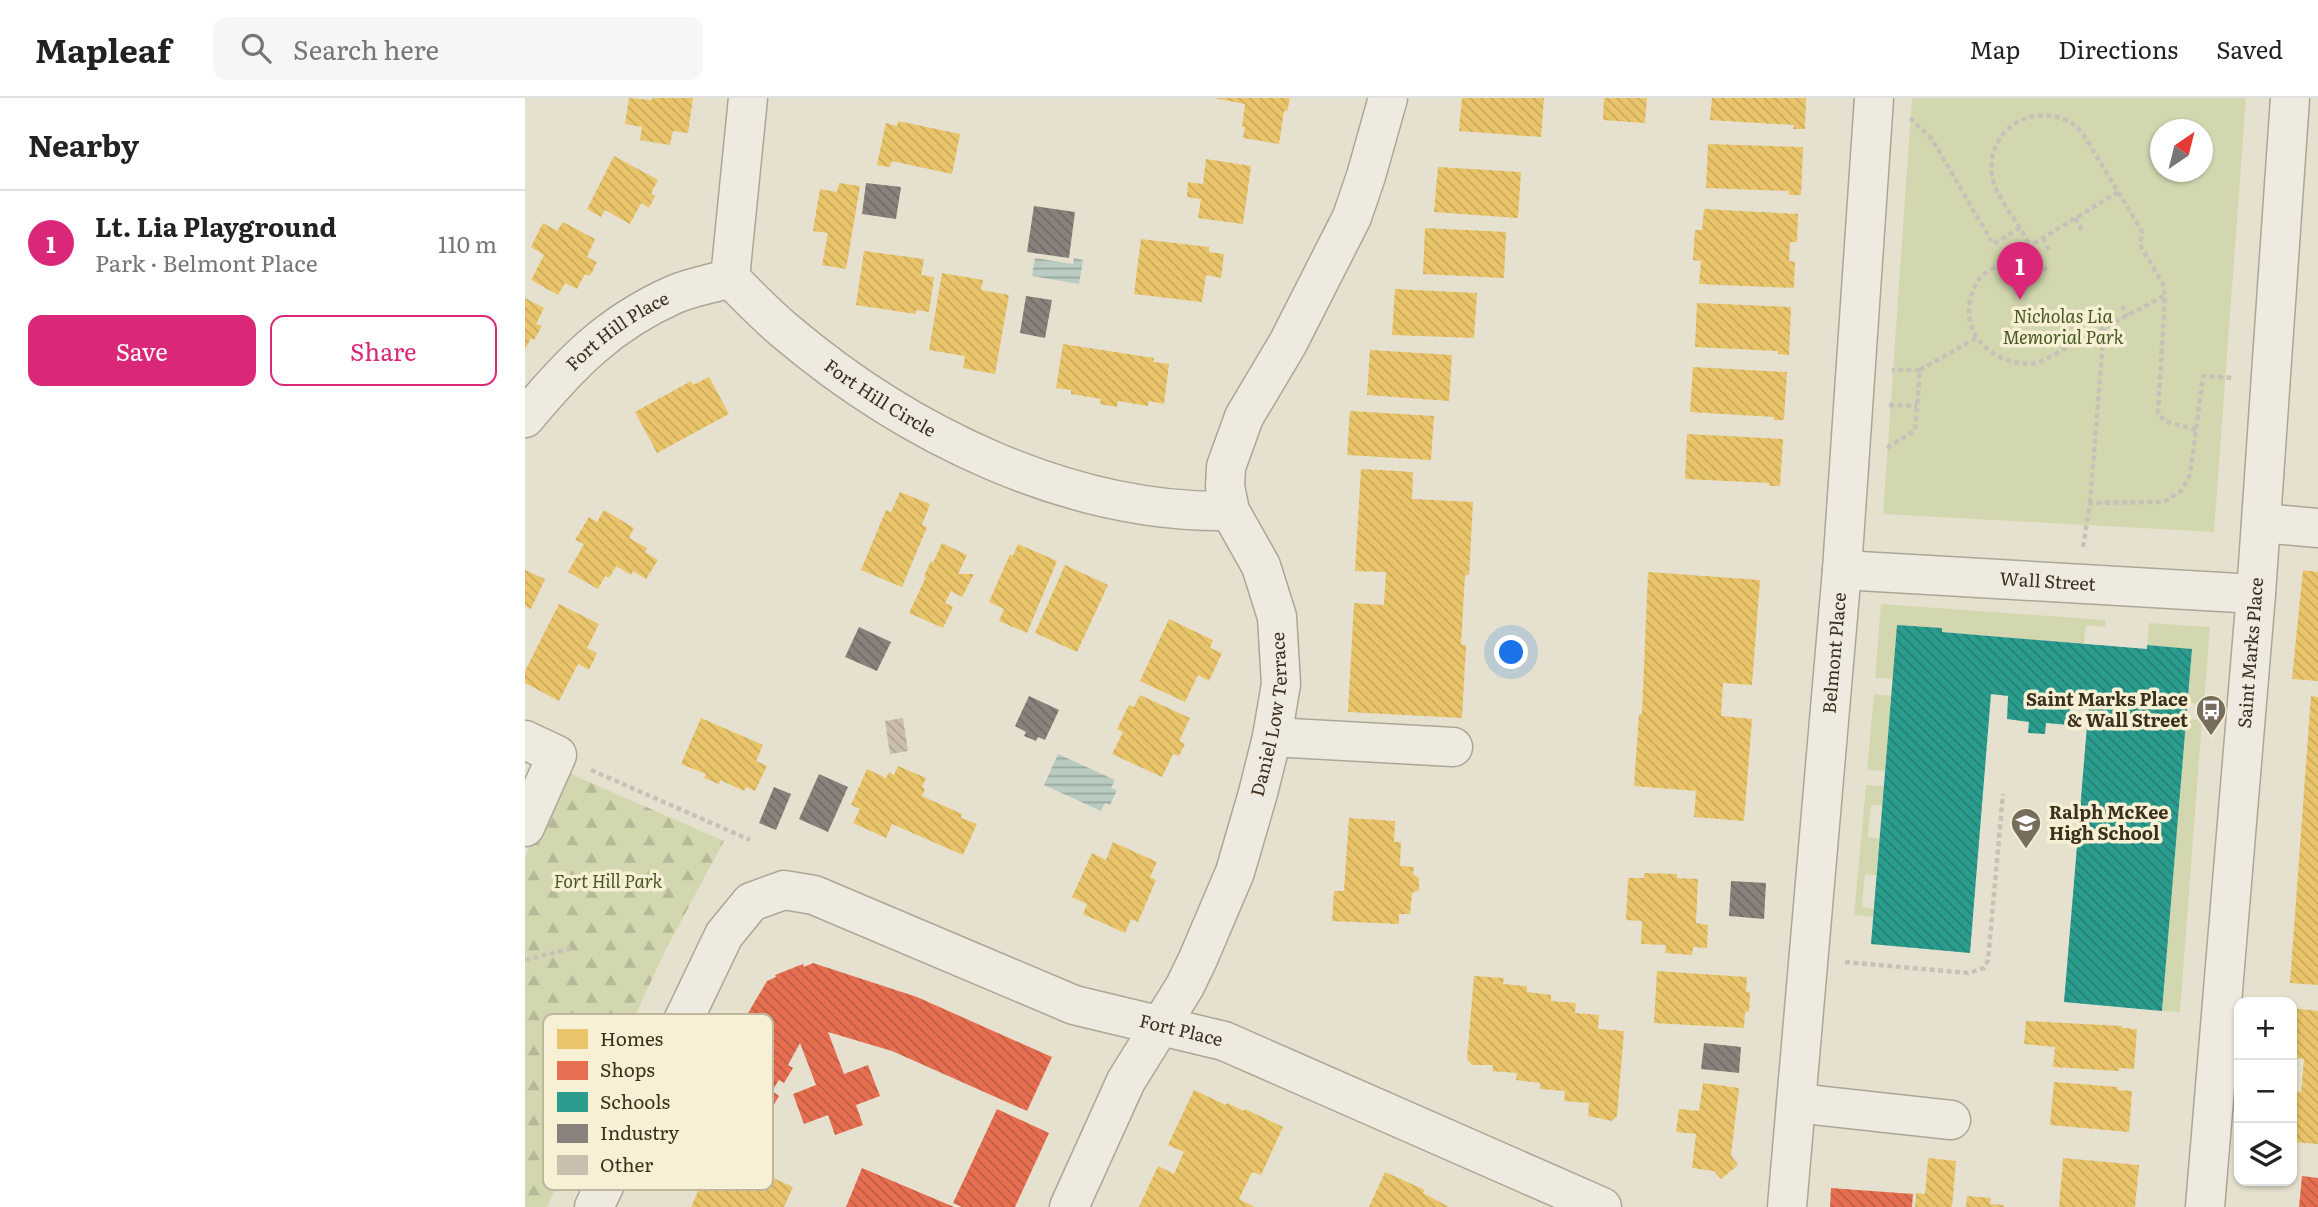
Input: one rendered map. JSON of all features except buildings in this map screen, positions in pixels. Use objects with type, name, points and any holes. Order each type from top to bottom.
[{"type":"street","points":[[730,278],[748,98]]},
{"type":"street","name":"Daniel Low Terrace","points":[[1069,1207],[1126,1082],[1194,968],[1235,872],[1258,793],[1272,737],[1281,684],[1276,617],[1261,566],[1230,511],[1225,486],[1226,467],[1244,417],[1288,343],[1352,217],[1388,98]]},
{"type":"street","name":"Saint Marks Place","points":[[2204,1207],[2256,594],[2291,98]]},
{"type":"street","name":"Belmont Place","points":[[1787,1207],[1842,570],[1889,105]]},
{"type":"street","name":"Fort Hill Place","points":[[525,418],[587,349],[628,318],[676,294],[730,278]]},
{"type":"street","name":"Fort Hill Circle","points":[[730,278],[782,329],[836,372],[905,418],[976,454],[1059,485],[1135,505],[1196,512],[1230,511]]},
{"type":"street","points":[[2261,523],[2318,528]]},
{"type":"street","name":"Wall Street","points":[[1842,570],[2256,594]]},
{"type":"street","points":[[1272,737],[1453,747]]},
{"type":"street","points":[[525,827],[541,747]]},
{"type":"street","name":"Fort Place","points":[[686,1014],[724,935],[751,902],[784,890],[814,895],[1074,1005],[1224,1041],[1548,1197],[1602,1207]]},
{"type":"street","points":[[1797,1103],[1951,1120]]},
{"type":"street","name":"Fort Place","points":[[594,1207],[602,1190]]},
{"type":"path","points":[[1889,105],[1932,139],[1993,244],[2020,228]]},
{"type":"path","points":[[2030,245],[1998,191],[1993,178],[1992,162],[2001,134],[2010,123],[2022,115],[2039,111],[2053,113],[2076,127],[2142,232],[2138,246],[2163,284],[2165,296],[2158,413],[2165,421],[2196,430]]},
{"type":"path","points":[[2118,192],[1989,269],[1976,283],[1969,307],[1970,323],[1976,338],[2009,363],[2038,363],[2165,296]]},
{"type":"path","points":[[2075,219],[2082,230]]},
{"type":"path","points":[[2043,238],[2049,250]]},
{"type":"path","points":[[2043,270],[2049,267]]},
{"type":"path","points":[[2122,306],[2127,316]]},
{"type":"path","points":[[2083,552],[2090,503],[2104,328]]},
{"type":"path","points":[[1889,369],[1920,370],[1976,338]]},
{"type":"path","points":[[1883,450],[1915,430],[1920,370]]},
{"type":"path","points":[[2090,503],[2164,502],[2172,499],[2181,491],[2190,475],[2203,376],[2235,378]]},
{"type":"path","points":[[1886,404],[1917,406]]},
{"type":"path","points":[[541,747],[750,840]]},
{"type":"path","points":[[1841,962],[1968,973],[1983,968],[1988,960],[2003,794]]},
{"type":"path","points":[[525,960],[573,948]]},
{"type":"green space","name":"Nicholas Lia Memorial Park","points":[[1912,98],[2246,98],[2214,532],[1883,514]]},
{"type":"green space","points":[[1881,604],[2105,620],[2105,627],[2086,625],[2084,644],[1942,632],[1942,628],[1898,625],[1893,679],[1875,678]]},
{"type":"green space","points":[[2149,623],[2210,627],[2204,704],[2188,703],[2192,649],[2147,645]]},
{"type":"green space","points":[[1874,694],[1891,696],[1885,771],[1867,770]]},
{"type":"green space","points":[[2186,719],[2202,720],[2180,1012],[2162,1011]]},
{"type":"green space","name":"Fort Hill Park","points":[[564,771],[724,841],[665,951],[636,1014],[543,1014],[543,1190],[555,1190],[547,1207],[525,1207],[525,857]]},
{"type":"green space","points":[[1866,785],[1884,786],[1882,805],[1871,805],[1868,837],[1879,839],[1876,875],[1865,874],[1862,907],[1874,909],[1873,917],[1854,915]]},
{"type":"shaded area","points":[[1035,258],[1073,264],[1074,258],[1083,260],[1079,284],[1032,276]]},
{"type":"shaded area","points":[[1058,754],[1115,780],[1111,788],[1117,790],[1110,805],[1105,803],[1101,811],[1044,785]]},
{"type":"place","name":"Lt. Lia Playground","points":[[2020,300]]},
{"type":"place","name":"Saint Marks Place & Wall Street","points":[[2211,737]]},
{"type":"place","name":"Ralph McKee High School","points":[[2026,850]]}]
